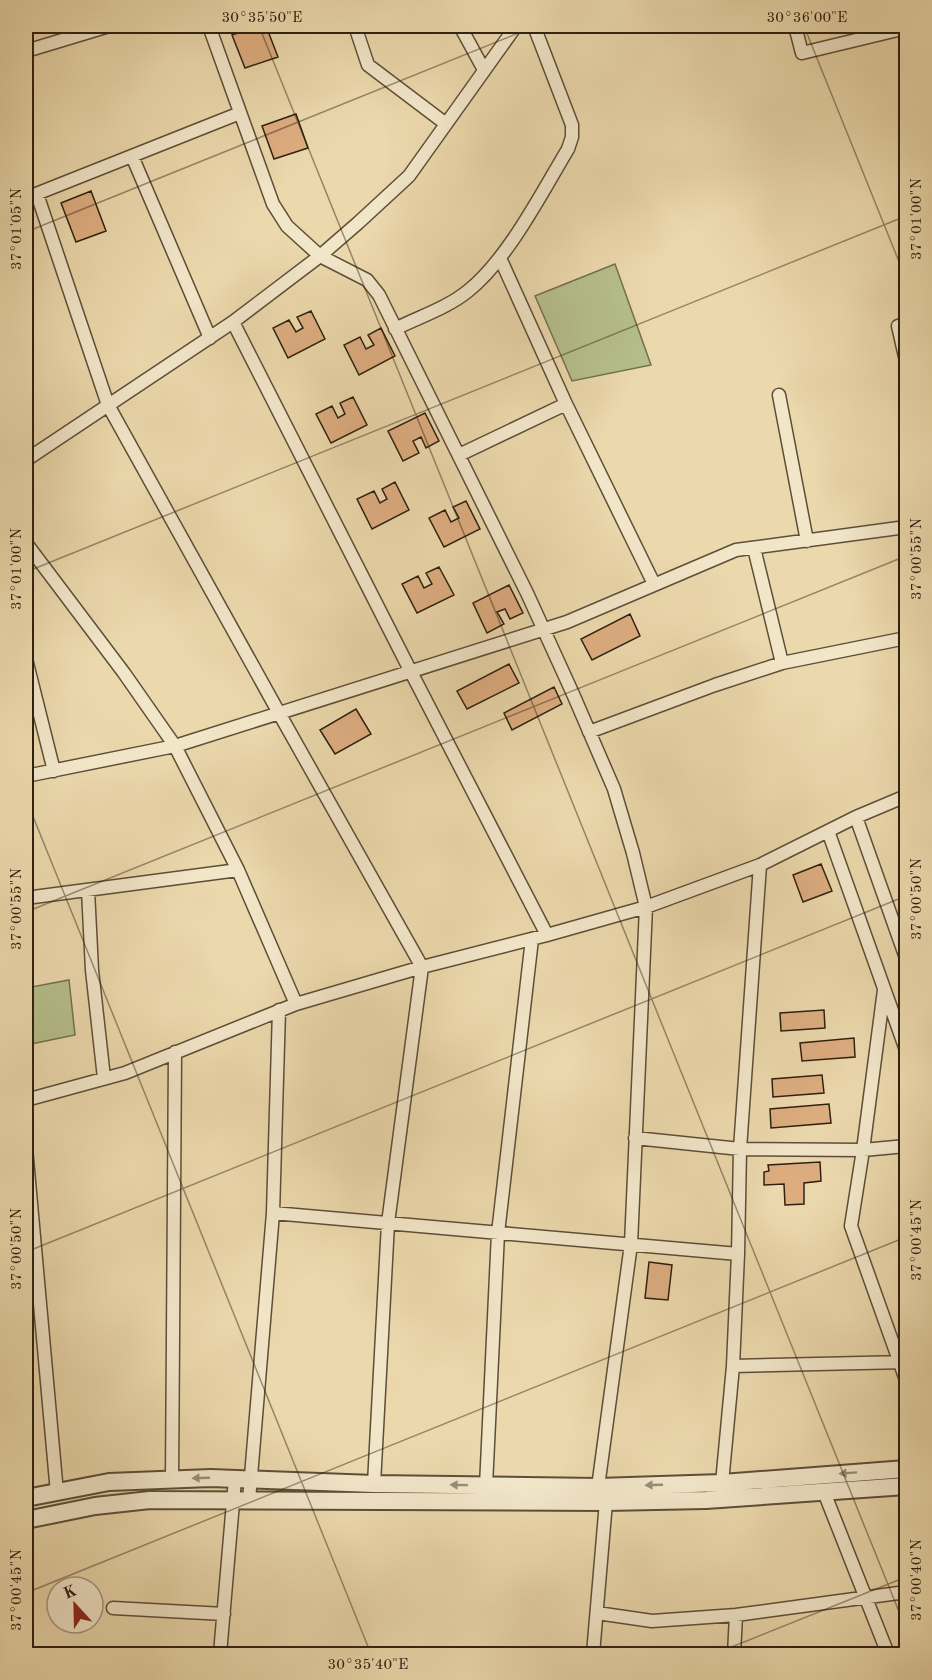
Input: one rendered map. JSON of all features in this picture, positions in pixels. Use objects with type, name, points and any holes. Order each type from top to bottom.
[{"type":"street","points":[[26,51],[109,26]]},
{"type":"street","points":[[209,26],[273,204],[287,226],[320,256],[367,280],[379,295],[543,630],[614,789],[633,853],[646,906],[631,1244],[598,1487]]},
{"type":"street","points":[[355,26],[368,64],[446,124]]},
{"type":"street","points":[[460,26],[484,70]]},
{"type":"street","points":[[26,460],[210,338],[320,256],[409,176],[516,26]]},
{"type":"street","points":[[395,329],[454,301],[481,279],[500,258],[568,149],[572,137],[570,119],[534,26]]},
{"type":"street","points":[[795,26],[802,53],[906,28]]},
{"type":"street","points":[[240,113],[31,196],[108,405],[422,967],[388,1223],[374,1484]]},
{"type":"street","points":[[132,156],[210,338]]},
{"type":"street","points":[[500,258],[566,404],[654,584]]},
{"type":"street","points":[[233,322],[548,935]]},
{"type":"street","points":[[906,323],[898,326],[906,361]]},
{"type":"street","points":[[779,395],[807,541]]},
{"type":"street","points":[[459,455],[566,404]]},
{"type":"street","points":[[26,777],[175,746],[543,630],[736,550],[906,528]]},
{"type":"street","points":[[26,543],[124,673],[175,746],[238,870],[296,1004]]},
{"type":"street","points":[[754,548],[782,663]]},
{"type":"street","points":[[589,732],[715,685],[782,663],[906,638]]},
{"type":"street","points":[[26,662],[54,771]]},
{"type":"street","points":[[26,1100],[125,1073],[296,1004],[646,906],[760,865],[856,817],[906,796]]},
{"type":"street","points":[[856,817],[906,958]]},
{"type":"street","points":[[828,831],[906,1050]]},
{"type":"street","points":[[723,1483],[733,1366],[740,1149],[760,865]]},
{"type":"street","points":[[26,898],[238,870]]},
{"type":"street","points":[[88,890],[92,970],[104,1078]]},
{"type":"street","points":[[486,1485],[498,1233],[532,939]]},
{"type":"street","points":[[884,990],[851,1226],[903,1362],[906,1380]]},
{"type":"street","points":[[220,1654],[242,1500],[273,1213],[279,1010]]},
{"type":"street","points":[[172,1479],[175,1052]]},
{"type":"street","points":[[635,1138],[740,1149],[863,1150],[906,1146]]},
{"type":"street","points":[[26,1148],[57,1493]]},
{"type":"street","points":[[273,1213],[738,1254]]},
{"type":"street","points":[[733,1366],[903,1362]]},
{"type":"street","points":[[26,1498],[109,1482],[172,1479],[598,1487],[723,1483],[906,1469]]},
{"type":"street","points":[[26,1520],[95,1506],[150,1500],[606,1502],[706,1500],[906,1486]]},
{"type":"street","points":[[824,1492],[888,1654]]},
{"type":"street","points":[[593,1654],[606,1502]]},
{"type":"street","points":[[597,1613],[652,1621],[736,1615],[906,1592]]},
{"type":"street","points":[[112,1608],[224,1614]]},
{"type":"street","points":[[734,1654],[736,1615]]},
{"type":"green space","points":[[615,264],[651,365],[572,381],[535,296]]},
{"type":"green space","points":[[69,980],[75,1035],[26,1045],[26,988]]},
{"type":"building","points":[[258,26],[266,26],[278,57],[245,68],[232,35]]},
{"type":"building","points":[[296,114],[308,148],[274,159],[262,126]]},
{"type":"building","points":[[91,191],[106,231],[76,242],[61,203]]},
{"type":"building","points":[[311,311],[325,339],[288,358],[273,328],[289,320],[296,332],[303,328],[297,317]]},
{"type":"building","points":[[381,328],[395,356],[359,375],[344,345],[360,337],[366,349],[374,345],[368,335]]},
{"type":"building","points":[[353,397],[367,425],[331,443],[316,414],[332,406],[338,418],[345,414],[340,403]]},
{"type":"building","points":[[425,413],[439,441],[426,448],[421,437],[413,441],[419,453],[403,461],[388,431]]},
{"type":"building","points":[[395,482],[409,510],[372,529],[357,499],[374,491],[380,503],[387,499],[382,489]]},
{"type":"building","points":[[466,501],[480,529],[444,547],[429,518],[445,510],[451,522],[459,518],[453,507]]},
{"type":"building","points":[[439,567],[454,595],[417,613],[402,584],[418,576],[424,588],[432,584],[426,573]]},
{"type":"building","points":[[509,585],[523,613],[510,619],[505,609],[497,612],[504,624],[487,633],[473,603]]},
{"type":"building","points":[[630,614],[640,636],[592,660],[581,639]]},
{"type":"building","points":[[509,664],[519,683],[467,709],[457,691]]},
{"type":"building","points":[[554,687],[562,704],[512,730],[504,713]]},
{"type":"building","points":[[356,709],[371,734],[335,754],[320,730]]},
{"type":"building","points":[[821,864],[832,891],[803,902],[793,875]]},
{"type":"building","points":[[824,1010],[825,1028],[781,1031],[780,1013]]},
{"type":"building","points":[[854,1038],[855,1057],[802,1061],[800,1043]]},
{"type":"building","points":[[822,1075],[824,1093],[773,1097],[772,1079]]},
{"type":"building","points":[[829,1104],[831,1123],[771,1128],[770,1109]]},
{"type":"building","points":[[820,1162],[821,1181],[804,1183],[804,1204],[785,1205],[784,1184],[764,1185],[764,1172],[769,1171],[768,1165]]},
{"type":"building","points":[[649,1262],[672,1265],[668,1300],[645,1298]]}]
